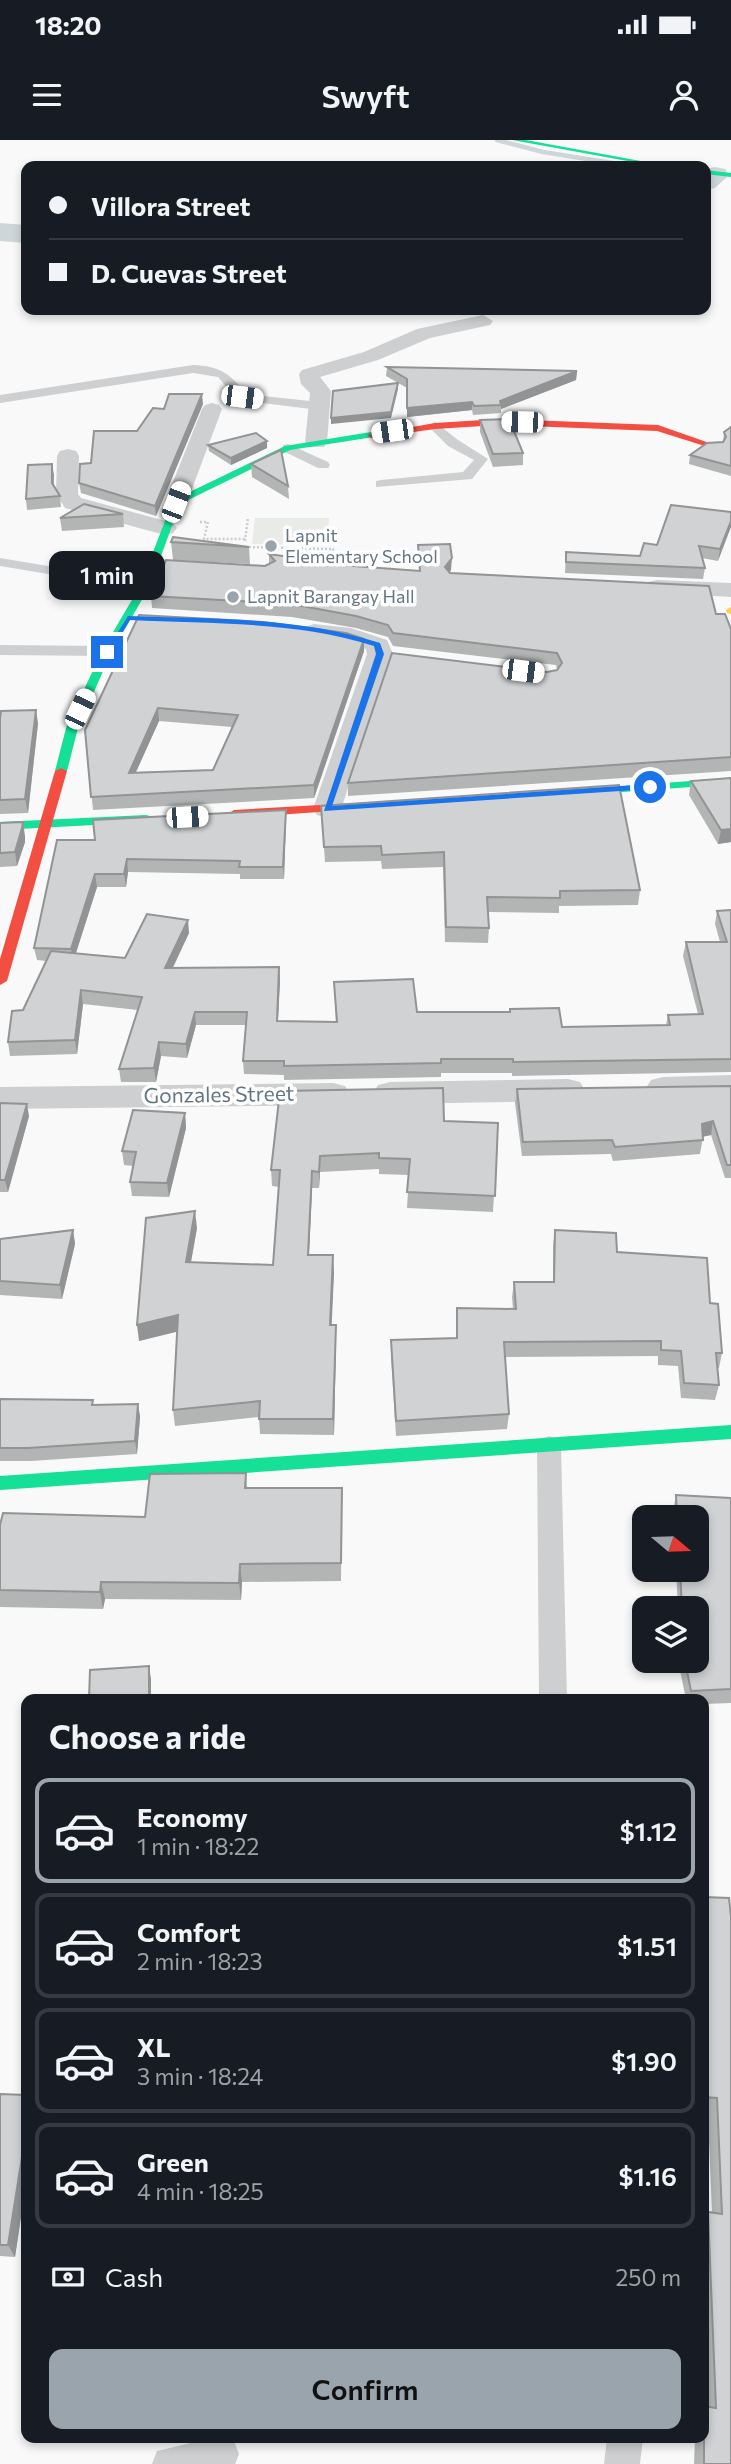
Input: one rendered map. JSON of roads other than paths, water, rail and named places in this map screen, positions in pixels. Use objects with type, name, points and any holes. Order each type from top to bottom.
[{"type":"street","points":[[515,140],[636,161]]},
{"type":"street","points":[[711,173],[731,176]]},
{"type":"street","points":[[316,442],[321,391],[311,383],[309,374],[371,356],[424,333],[483,321]]},
{"type":"street","points":[[0,981],[47,824],[72,728],[107,652],[158,565],[170,517],[212,409]]},
{"type":"street","points":[[68,456],[67,494],[73,503],[170,517],[288,448],[435,426],[499,422],[632,426],[658,428],[711,445]]},
{"type":"street","points":[[636,586],[731,590]]},
{"type":"street","points":[[128,618],[155,619]]},
{"type":"street","points":[[290,628],[369,640],[393,655],[327,809]]},
{"type":"street","points":[[550,794],[731,781]]},
{"type":"street","points":[[215,815],[383,806]]},
{"type":"street","points":[[0,826],[159,818]]},
{"type":"street","points":[[637,1088],[731,1086]]},
{"type":"street","name":"Gonzales Street","points":[[0,1098],[597,1089]]},
{"type":"street","points":[[0,1483],[731,1432]]},
{"type":"lane","points":[[0,399],[193,369],[216,369],[223,372],[242,397],[319,406]]},
{"type":"lane","points":[[381,484],[467,476],[482,459],[453,443],[435,426]]},
{"type":"lane","points":[[288,448],[323,465]]},
{"type":"lane","points":[[0,562],[145,586]]},
{"type":"lane","points":[[0,650],[107,652]]},
{"type":"lane","points":[[550,1446],[553,1694]]},
{"type":"lane","points":[[622,2464],[624,2443]]},
{"type":"lane","points":[[170,2464],[221,2454]]},
{"type":"waterway","points":[[497,140],[543,152],[600,161]]},
{"type":"waterway","points":[[711,178],[715,175]]},
{"type":"waterway","points":[[0,232],[21,234]]},
{"type":"place","name":"Lapnit Elementary School","points":[[271,546]]},
{"type":"place","name":"Lapnit Barangay Hall","points":[[233,597]]}]
